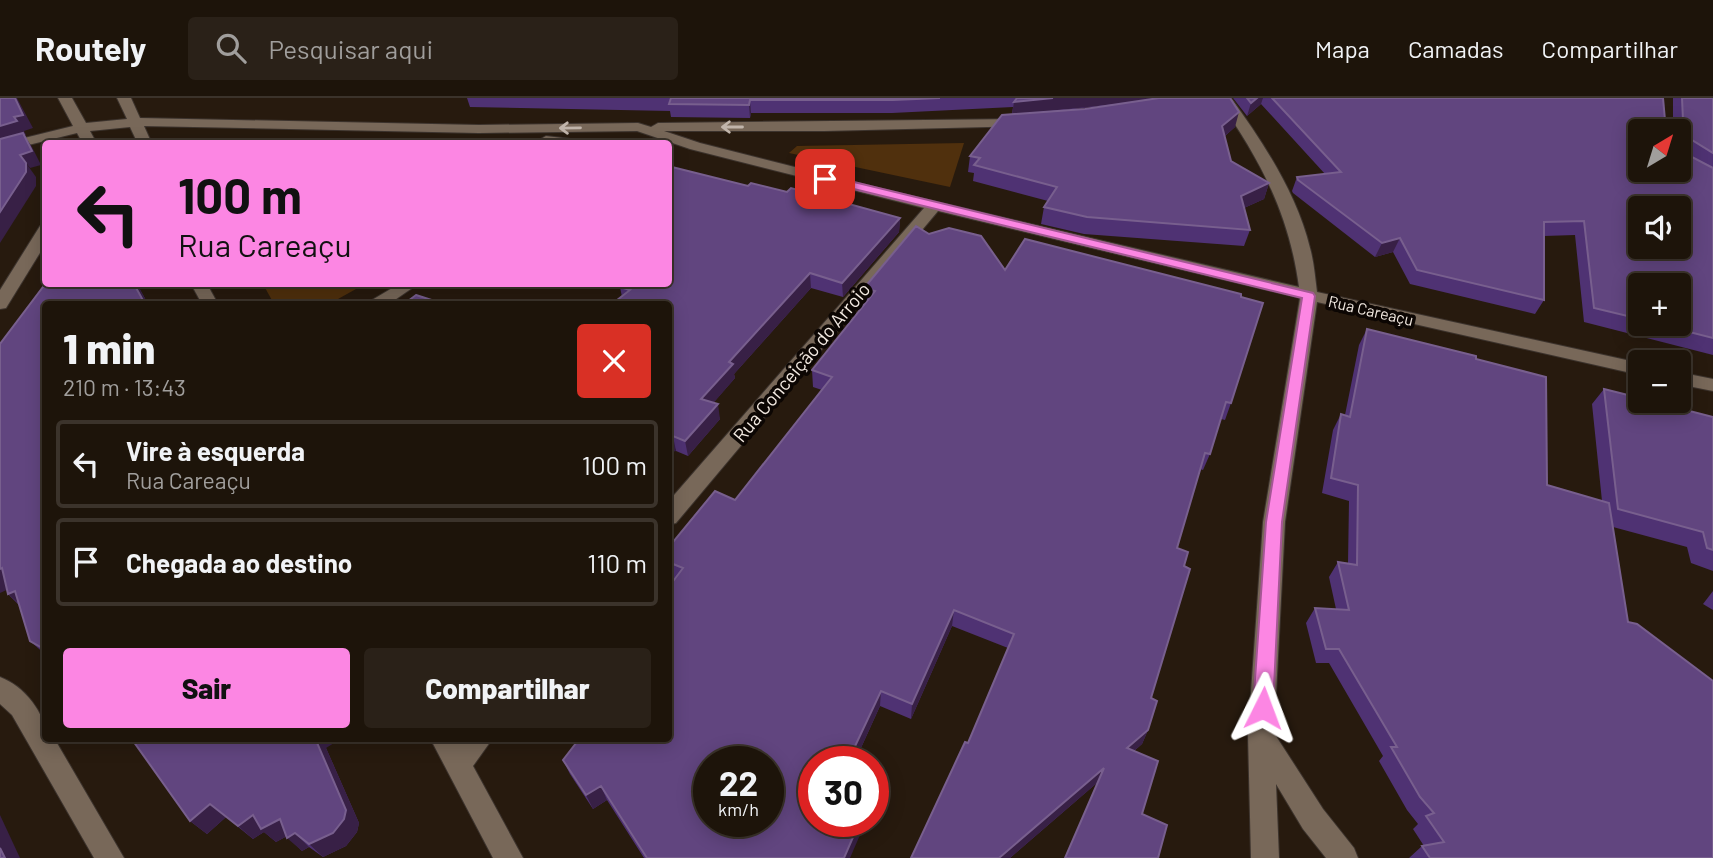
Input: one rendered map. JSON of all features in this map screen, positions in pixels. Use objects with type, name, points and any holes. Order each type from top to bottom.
[{"type":"street","points":[[65,98],[88,140]]},
{"type":"street","points":[[124,98],[144,140]]},
{"type":"street","points":[[1215,99],[1254,141],[1287,204],[1302,248],[1308,296],[1274,522],[1261,735],[1265,858]]},
{"type":"street","points":[[0,148],[80,128],[137,122],[479,129],[825,127],[1033,122]]},
{"type":"street","points":[[638,127],[695,146]]},
{"type":"street","points":[[672,146],[695,146],[825,127]]},
{"type":"street","points":[[479,129],[552,140]]},
{"type":"street","name":"Rua Careaçu","points":[[695,146],[1308,296],[1628,366]]},
{"type":"street","name":"Rua Conceição do Arroio","points":[[672,512],[934,206]]},
{"type":"street","points":[[0,304],[42,236]]},
{"type":"street","points":[[20,273],[42,258]]},
{"type":"street","points":[[383,301],[406,287]]},
{"type":"street","points":[[1691,381],[1713,385]]},
{"type":"street","points":[[0,688],[21,707],[110,858]]},
{"type":"street","points":[[1261,735],[1313,819],[1344,858]]},
{"type":"street","points":[[445,742],[509,858]]},
{"type":"street","points":[[457,765],[477,742]]},
{"type":"shaded area","points":[[964,143],[950,187],[789,153],[797,146]]},
{"type":"shaded area","points":[[265,287],[360,287],[334,301],[272,301]]},
{"type":"building","points":[[0,98],[15,98],[23,115],[14,117],[17,121],[0,126]]},
{"type":"building","points":[[671,98],[940,98],[750,100],[749,105],[669,104]]},
{"type":"building","points":[[1017,98],[1053,98],[1014,102]]},
{"type":"building","points":[[1159,98],[1230,98],[1239,112],[1222,126],[1231,161],[1269,183],[1241,196],[1250,230],[1087,217],[1044,207],[1057,187],[974,165],[980,158],[970,156],[1002,115],[1085,109]]},
{"type":"building","points":[[1272,98],[1663,98],[1665,119],[1628,119],[1628,182],[1691,182],[1691,157],[1713,168],[1713,338],[1691,332],[1691,273],[1628,273],[1628,316],[1594,308],[1584,221],[1544,222],[1544,300],[1417,270],[1400,238],[1382,243],[1297,177],[1341,172]]},
{"type":"building","points":[[1682,98],[1713,98],[1713,153],[1691,139],[1691,119],[1683,119]]},
{"type":"building","points":[[23,133],[32,151],[20,155],[26,163],[26,172],[0,212],[0,139]]},
{"type":"building","points":[[672,167],[748,186],[751,183],[787,192],[791,188],[900,218],[842,283],[810,273],[729,362],[733,364],[701,399],[718,404],[685,441],[672,436],[672,301],[616,301],[630,290],[620,287],[672,287]]},
{"type":"building","points":[[916,226],[929,234],[949,228],[981,236],[1005,270],[1025,239],[1241,294],[1241,297],[1263,303],[1231,403],[1226,402],[1210,454],[1205,453],[1177,548],[1188,552],[1184,566],[1190,569],[1151,698],[1157,701],[1148,730],[1127,748],[1158,761],[1142,814],[1167,825],[1158,858],[1065,858],[1104,768],[999,858],[911,858],[965,742],[968,743],[1014,634],[954,610],[912,704],[881,691],[855,746],[798,746],[798,837],[853,837],[844,858],[647,858],[601,786],[586,795],[563,760],[577,742],[672,742],[672,583],[683,568],[672,564],[672,543],[715,491],[735,500],[832,377],[812,370],[875,291],[864,288]]},
{"type":"building","points":[[43,287],[136,287],[143,301],[42,301],[42,648],[30,641],[15,591],[8,594],[2,568],[0,569],[0,344]]},
{"type":"building","points":[[416,295],[435,301],[408,301]]},
{"type":"building","points":[[1367,329],[1476,356],[1476,359],[1546,377],[1547,485],[1609,503],[1628,622],[1637,624],[1713,681],[1713,858],[1430,858],[1422,846],[1444,842],[1426,816],[1434,813],[1420,797],[1391,747],[1397,747],[1339,649],[1326,649],[1315,608],[1349,610],[1338,562],[1357,565],[1358,485],[1331,478],[1341,414],[1350,417]]},
{"type":"building","points":[[1604,389],[1628,395],[1628,413],[1691,411],[1713,417],[1713,550],[1707,548],[1703,532],[1618,509]]},
{"type":"building","points":[[134,742],[317,742],[346,810],[344,819],[333,833],[309,844],[295,833],[287,838],[280,819],[261,829],[253,815],[238,826],[210,804],[190,821]]},
{"type":"route","points":[[825,179],[1308,296],[1274,522],[1263,708]]}]
